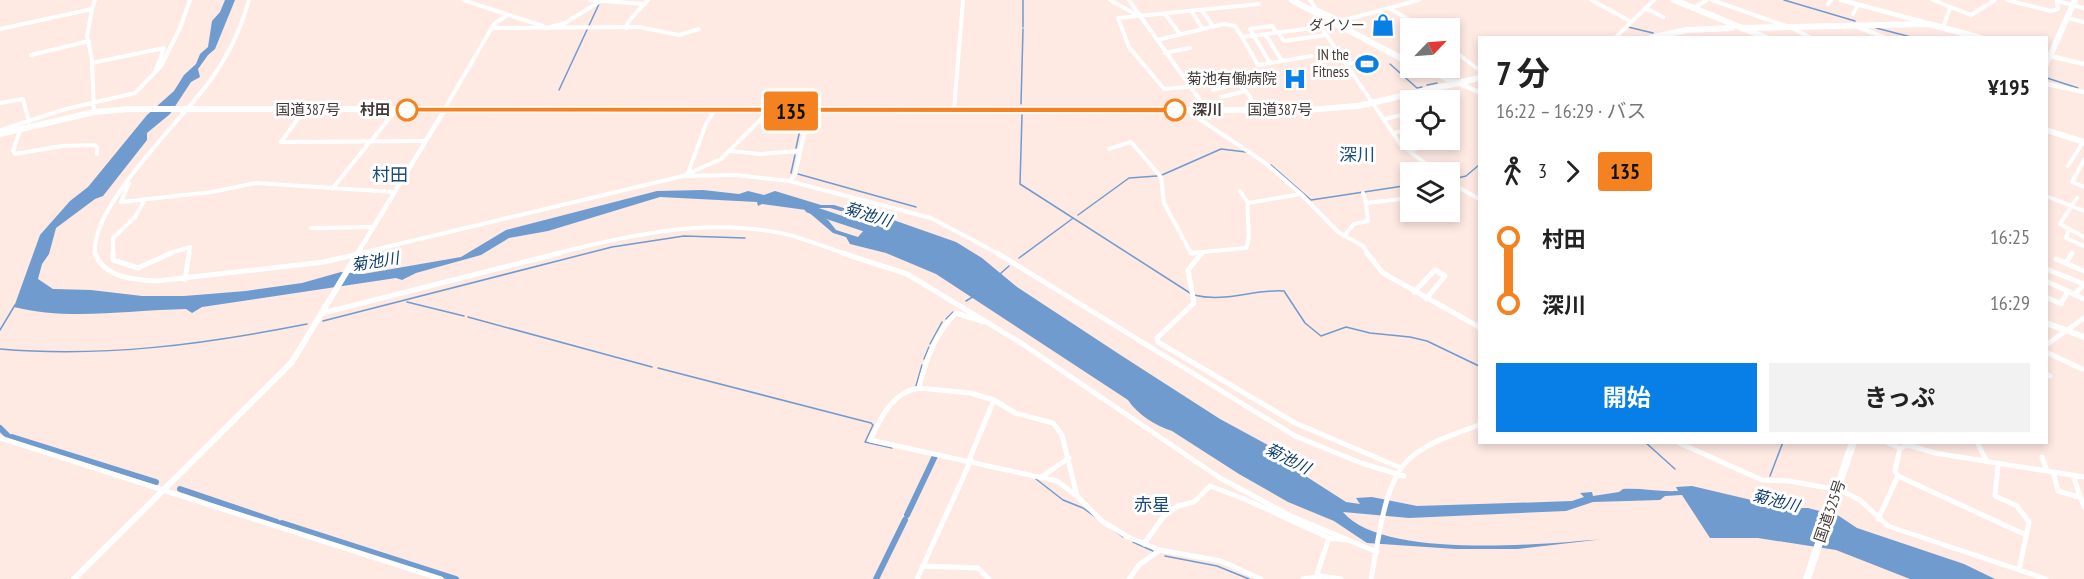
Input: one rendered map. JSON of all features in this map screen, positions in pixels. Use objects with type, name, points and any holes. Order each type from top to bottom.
[{"type":"main road","points":[[1292,0],[1400,58]]},
{"type":"main road","points":[[1674,0],[1761,36]]},
{"type":"main road","points":[[2048,55],[2074,3]]},
{"type":"main road","points":[[1659,36],[1686,30],[1929,24],[1974,36]]},
{"type":"main road","points":[[1446,78],[1458,83]]},
{"type":"main road","name":"国道387号","points":[[0,132],[94,112],[140,109],[1323,110],[1371,103],[1478,78]]},
{"type":"main road","points":[[2048,131],[2084,142]]},
{"type":"main road","name":"国道325号","points":[[1807,579],[1852,444]]},
{"type":"street","points":[[94,112],[92,63],[87,22],[95,0]]},
{"type":"street","points":[[0,132],[92,102],[130,95],[154,76],[180,28],[190,0]]},
{"type":"street","points":[[251,0],[227,56],[187,109],[128,180],[96,232],[93,246],[96,258],[112,272],[130,279],[156,282],[185,280],[307,265],[357,255],[685,174],[711,165],[730,151],[769,111]]},
{"type":"street","points":[[463,0],[506,16],[549,28],[565,23],[599,2]]},
{"type":"street","points":[[590,0],[646,2]]},
{"type":"street","points":[[954,110],[963,0]]},
{"type":"street","points":[[1110,0],[1137,15]]},
{"type":"street","points":[[1129,0],[1137,15],[1207,110]]},
{"type":"street","points":[[1310,0],[1315,11],[1341,21],[1419,0]]},
{"type":"street","points":[[1591,0],[1630,21]]},
{"type":"street","points":[[1617,36],[1654,0]]},
{"type":"street","points":[[1692,9],[1707,0]]},
{"type":"street","points":[[1712,0],[1786,26],[1807,36]]},
{"type":"street","points":[[1840,0],[1929,24]]},
{"type":"street","points":[[1853,14],[1865,0]]},
{"type":"street","points":[[1936,0],[1950,8],[1971,15],[1995,0]]},
{"type":"street","points":[[2007,0],[2051,11],[2058,9],[2057,0],[2074,3],[2084,8]]},
{"type":"street","points":[[626,28],[628,22],[646,2]]},
{"type":"street","points":[[1213,80],[1164,89],[1137,59],[1117,19],[1137,15],[1203,12],[1259,4]]},
{"type":"street","points":[[1389,8],[1406,18]]},
{"type":"street","points":[[1645,8],[1663,17]]},
{"type":"street","points":[[1943,27],[1950,8]]},
{"type":"street","points":[[0,28],[92,9]]},
{"type":"street","points":[[1192,12],[1202,28]]},
{"type":"street","points":[[1203,12],[1213,26]]},
{"type":"street","points":[[1165,14],[1180,34]]},
{"type":"street","points":[[74,579],[282,372],[302,349],[492,28],[506,16]]},
{"type":"street","points":[[1321,16],[1318,19],[1321,27],[1371,103],[1385,118],[1408,151],[1423,162]]},
{"type":"street","points":[[2067,18],[2084,22]]},
{"type":"street","points":[[1156,40],[1202,28],[1233,24],[1258,65],[1312,56]]},
{"type":"street","points":[[1851,25],[1881,36]]},
{"type":"street","points":[[1270,63],[1250,29],[1272,26],[1284,41],[1326,35]]},
{"type":"street","points":[[492,28],[639,27],[678,34],[699,29]]},
{"type":"street","points":[[1242,37],[1321,27]]},
{"type":"street","points":[[1265,34],[1282,61]]},
{"type":"street","points":[[32,55],[89,40]]},
{"type":"street","points":[[92,63],[164,48],[154,76]]},
{"type":"street","points":[[1165,53],[1190,48]]},
{"type":"street","points":[[1460,55],[1478,69]]},
{"type":"street","points":[[2048,55],[2084,64]]},
{"type":"street","points":[[1347,64],[1375,59]]},
{"type":"street","points":[[1232,76],[1258,110]]},
{"type":"street","points":[[1213,90],[1238,83]]},
{"type":"street","points":[[1458,83],[1478,92]]},
{"type":"street","points":[[2048,84],[2084,92]]},
{"type":"street","points":[[1221,97],[1245,91]]},
{"type":"street","points":[[0,103],[23,99],[29,122]]},
{"type":"street","points":[[304,110],[281,142],[424,141]]},
{"type":"street","points":[[332,189],[396,110]]},
{"type":"street","points":[[1193,110],[1198,118],[1264,162],[1344,236],[1363,246],[1373,263],[1383,273],[1478,326]]},
{"type":"street","points":[[685,174],[706,124],[714,111]]},
{"type":"street","points":[[790,181],[795,175],[809,111]]},
{"type":"street","points":[[1385,118],[1400,115]]},
{"type":"street","points":[[20,129],[13,151],[15,154],[58,147],[93,145],[97,147],[96,154]]},
{"type":"street","points":[[1394,133],[1400,132]]},
{"type":"street","points":[[1110,149],[1131,142],[1161,177],[1164,203],[1188,251],[1203,252],[1249,246],[1246,218],[1248,202],[1240,191]]},
{"type":"street","points":[[2068,166],[2084,142]]},
{"type":"street","points":[[730,151],[760,154],[800,151]]},
{"type":"street","points":[[2084,160],[2072,182],[2084,187]]},
{"type":"street","points":[[685,174],[736,175],[790,181],[915,214],[946,225],[989,248],[1295,436],[1399,476]]},
{"type":"street","points":[[128,180],[121,202],[212,192],[253,183],[394,192]]},
{"type":"street","points":[[1460,189],[1478,198]]},
{"type":"street","points":[[1344,236],[1352,225],[1368,221],[1363,193]]},
{"type":"street","points":[[1248,202],[1301,194]]},
{"type":"street","points":[[2048,197],[2084,211]]},
{"type":"street","points":[[2077,198],[2060,224],[2084,237]]},
{"type":"street","points":[[145,199],[135,217],[113,238],[113,260],[138,268],[164,255],[190,247],[185,280]]},
{"type":"street","points":[[1366,204],[1400,199]]},
{"type":"street","points":[[311,228],[322,229],[352,225],[373,227]]},
{"type":"street","points":[[323,313],[629,236],[662,230],[738,229],[785,234],[890,267],[926,284],[992,324],[1220,478],[1289,515],[1377,552]]},
{"type":"street","points":[[2069,229],[2066,238],[2084,246]]},
{"type":"street","points":[[1203,252],[1188,270],[1194,296],[1193,305],[1156,338],[1158,342],[1295,423],[1401,468]]},
{"type":"street","points":[[2066,263],[2072,253]]},
{"type":"street","points":[[2056,259],[2084,272]]},
{"type":"street","points":[[1414,292],[1434,270],[1445,276],[1426,299]]},
{"type":"street","points":[[2048,270],[2084,285],[2075,294]]},
{"type":"street","points":[[2048,281],[2084,299]]},
{"type":"street","points":[[2048,298],[2061,304],[2068,291]]},
{"type":"street","points":[[919,388],[925,361],[934,343],[954,315],[961,314],[992,324]]},
{"type":"street","points":[[2048,344],[2084,318]]},
{"type":"street","points":[[2048,324],[2084,337]]},
{"type":"street","points":[[2048,353],[2082,369]]},
{"type":"street","points":[[1077,496],[1062,435],[1053,423],[1015,413],[994,400],[970,393],[919,388],[907,390],[884,411],[870,440],[970,460],[1057,481],[1108,525],[1144,544],[1160,550],[1221,561],[1262,579]]},
{"type":"street","points":[[917,579],[994,400]]},
{"type":"street","points":[[1371,579],[1401,468],[1428,447],[1478,425]]},
{"type":"street","points":[[0,438],[441,579]]},
{"type":"street","points":[[1681,444],[1762,480],[1789,481],[1828,489]]},
{"type":"street","points":[[1891,444],[1900,448],[1908,445],[1935,453],[2084,477]]},
{"type":"street","points":[[1978,444],[1986,460]]},
{"type":"street","points":[[1900,448],[1895,471],[1898,476],[2026,535]]},
{"type":"street","points":[[2042,457],[2058,491],[2079,497]]},
{"type":"street","points":[[1041,477],[1069,458]]},
{"type":"street","points":[[1998,464],[1995,496],[2023,511],[2029,525],[2019,570]]},
{"type":"street","points":[[1878,519],[1898,476]]},
{"type":"street","points":[[2073,476],[2084,507]]},
{"type":"street","points":[[1144,544],[1152,531],[1172,510],[1186,502],[1194,502],[1204,489],[1212,486],[1224,489],[1289,522],[1329,538],[1352,541]]},
{"type":"street","points":[[1844,492],[1867,504],[1878,519],[1888,526],[2046,579]]},
{"type":"street","points":[[1316,577],[1329,538]]},
{"type":"street","points":[[1129,579],[1139,565],[1160,550]]},
{"type":"street","points":[[922,567],[978,568],[990,579]]},
{"type":"street","points":[[1303,579],[1316,577],[1341,579]]},
{"type":"water","points":[[225,0],[235,0],[215,49],[198,69],[200,77],[191,82],[170,114],[147,133],[147,140],[103,196],[95,199],[56,228],[49,254],[42,264],[38,279],[53,289],[91,290],[142,296],[184,296],[246,291],[302,283],[341,272],[363,274],[461,257],[506,230],[657,191],[703,190],[739,194],[748,191],[764,195],[775,191],[821,205],[834,205],[866,215],[882,216],[956,242],[982,258],[1017,287],[1122,356],[1220,419],[1288,456],[1268,452],[1346,502],[1360,504],[1356,498],[1372,497],[1417,506],[1572,501],[1584,497],[1580,493],[1592,492],[1593,496],[1619,492],[1623,489],[1678,491],[1676,487],[1692,486],[1785,508],[1808,508],[1839,516],[1857,528],[1964,564],[1995,579],[1910,579],[1836,550],[1758,538],[1710,538],[1682,495],[1665,496],[1660,500],[1593,502],[1566,511],[1409,518],[1343,512],[1363,527],[1392,537],[1427,543],[1506,545],[1604,539],[1518,549],[1456,549],[1367,543],[1334,521],[1288,502],[1172,431],[1153,423],[1136,410],[1128,400],[936,274],[886,253],[850,244],[846,237],[833,233],[806,210],[762,204],[758,206],[757,202],[660,197],[548,231],[509,238],[481,255],[416,273],[402,280],[396,278],[202,307],[192,313],[186,309],[77,314],[14,307],[40,235],[70,201],[88,187],[147,115],[174,91],[184,75],[196,64],[200,54],[208,47],[212,21],[220,12]],"holes":[[[816,208],[830,208],[873,220],[858,237],[836,230],[828,220],[819,215],[820,211]]]},
{"type":"waterway","points":[[1023,0],[1023,27]]},
{"type":"waterway","points":[[1784,0],[1855,21]]},
{"type":"waterway","points":[[559,90],[599,4]]},
{"type":"waterway","points":[[1628,27],[1653,33]]},
{"type":"waterway","points":[[1876,28],[1907,36]]},
{"type":"waterway","points":[[1021,104],[1023,29]]},
{"type":"waterway","points":[[1390,64],[1417,88],[1422,87]]},
{"type":"waterway","points":[[2048,78],[2078,88]]},
{"type":"waterway","points":[[1427,85],[1437,83]]},
{"type":"waterway","points":[[776,114],[803,116],[796,148]]},
{"type":"waterway","points":[[1022,115],[1020,184],[1190,293]]},
{"type":"waterway","points":[[1162,175],[1221,149],[1246,152]]},
{"type":"waterway","points":[[791,173],[795,155]]},
{"type":"waterway","points":[[1271,165],[1311,200],[1400,187]]},
{"type":"waterway","points":[[1460,177],[1466,176],[1478,166]]},
{"type":"waterway","points":[[798,174],[916,207]]},
{"type":"waterway","points":[[1078,215],[1129,178],[1157,176]]},
{"type":"waterway","name":"菊池川","points":[[809,209],[878,232]]},
{"type":"waterway","points":[[1019,258],[1072,219]]},
{"type":"waterway","points":[[323,321],[612,247],[684,236],[745,238]]},
{"type":"waterway","points":[[1000,274],[1009,266]]},
{"type":"waterway","points":[[1194,295],[1228,297],[1284,291],[1305,323],[1321,336],[1346,327],[1370,333],[1410,337],[1427,341],[1478,366]]},
{"type":"waterway","points":[[966,301],[974,296]]},
{"type":"waterway","points":[[407,302],[464,316]]},
{"type":"waterway","points":[[0,330],[15,305]]},
{"type":"waterway","points":[[946,319],[953,312]]},
{"type":"waterway","points":[[468,317],[652,367]]},
{"type":"waterway","points":[[930,344],[942,322]]},
{"type":"waterway","points":[[0,349],[78,352],[154,347],[231,338],[307,324]]},
{"type":"waterway","points":[[924,359],[929,347]]},
{"type":"waterway","points":[[916,386],[922,365]]},
{"type":"waterway","points":[[658,368],[871,423],[873,425],[865,442],[892,448]]},
{"type":"waterway","points":[[0,428],[8,436]]},
{"type":"waterway","points":[[12,437],[156,482]]},
{"type":"waterway","points":[[1647,444],[1675,469]]},
{"type":"waterway","points":[[1770,476],[1782,444]]},
{"type":"waterway","points":[[907,515],[935,456]]},
{"type":"waterway","points":[[1036,479],[1063,500],[1083,508],[1123,537]]},
{"type":"waterway","points":[[180,489],[277,522]]},
{"type":"waterway","points":[[876,579],[905,520]]},
{"type":"waterway","points":[[282,523],[456,579]]},
{"type":"waterway","points":[[1133,542],[1153,551]]},
{"type":"waterway","points":[[1165,556],[1217,566],[1249,579]]},
{"type":"bus line","name":"135","points":[[407,110],[1175,110]]},
{"type":"place","name":"ダイソー","points":[[1383,25]]},
{"type":"place","name":"IN the Fitness","points":[[1367,64]]},
{"type":"place","name":"菊池有働病院","points":[[1295,79]]},
{"type":"place","name":"村田","points":[[407,110]]},
{"type":"place","name":"深川","points":[[1175,110]]},
{"type":"district","name":"深川","points":[[1357,155]]},
{"type":"district","name":"村田","points":[[390,175]]},
{"type":"district","name":"赤星","points":[[1152,505]]}]
